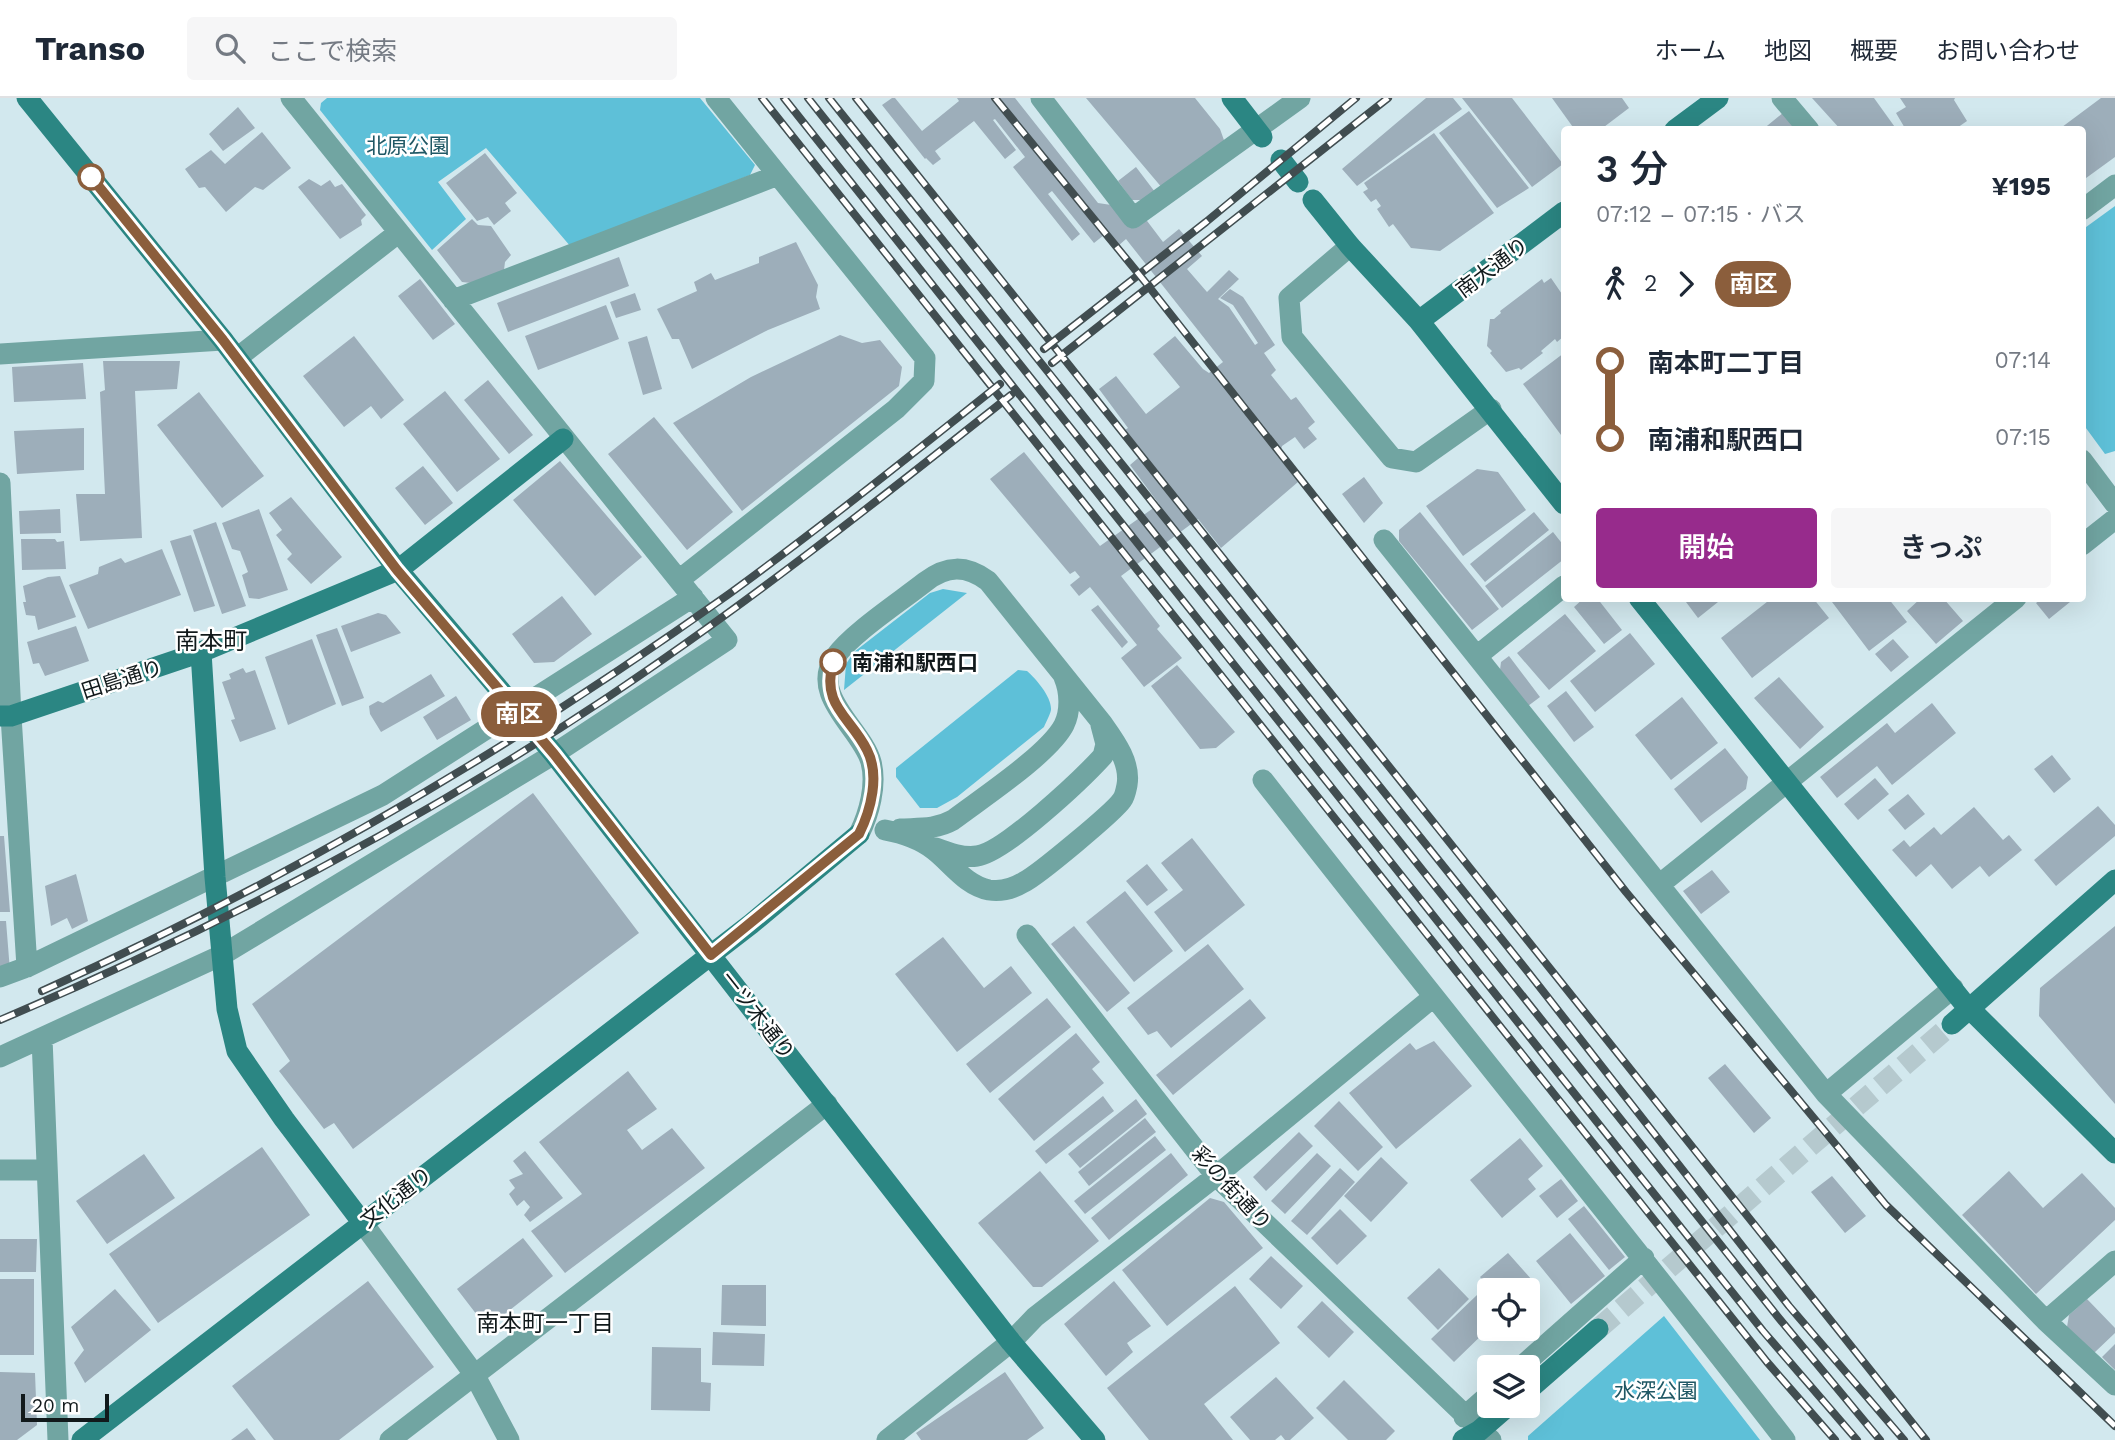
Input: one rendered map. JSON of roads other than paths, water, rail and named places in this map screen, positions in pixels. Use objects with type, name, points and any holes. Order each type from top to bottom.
[{"type":"street","name":"一ツ木通り","points":[[27,98],[223,340],[397,570],[554,754],[1012,1342],[1096,1440]]},
{"type":"street","points":[[679,580],[896,409],[923,381],[925,358],[716,98]]},
{"type":"street","points":[[1041,98],[1133,218],[1259,133],[1300,98]]},
{"type":"street","points":[[1232,98],[1259,133]]},
{"type":"street","points":[[1680,126],[1718,98]]},
{"type":"street","points":[[1782,98],[1806,126]]},
{"type":"street","points":[[0,1056],[222,955],[554,754],[727,640],[398,233],[300,101]]},
{"type":"street","points":[[1281,160],[1298,182]]},
{"type":"street","points":[[453,300],[778,175]]},
{"type":"street","points":[[2086,207],[2115,186]]},
{"type":"street","points":[[1313,200],[1350,246],[1419,321],[1561,500]]},
{"type":"street","name":"南大通り","points":[[1419,321],[1561,214]]},
{"type":"street","points":[[237,358],[398,233]]},
{"type":"street","points":[[1350,246],[1289,298],[1292,337],[1392,458],[1416,462],[1491,409]]},
{"type":"street","points":[[0,354],[223,340]]},
{"type":"street","name":"田島通り","points":[[5,716],[201,652],[397,570],[564,439]]},
{"type":"street","points":[[2086,465],[2115,504]]},
{"type":"street","points":[[0,483],[5,716],[27,967]]},
{"type":"street","points":[[2086,542],[2115,519]]},
{"type":"street","points":[[1384,540],[1826,1094],[2046,1321],[2115,1385]]},
{"type":"street","points":[[859,834],[868,816],[872,766],[867,749],[836,707],[829,677],[833,660],[845,645],[929,579],[951,568],[971,570],[988,581],[1098,717],[1118,746],[1126,766],[1128,781],[1122,800],[1115,809],[1027,881],[1010,889],[992,891],[978,887],[960,875],[932,848],[900,832],[885,830]]},
{"type":"street","points":[[1477,656],[1561,588]]},
{"type":"street","points":[[0,977],[27,967],[383,795],[693,597]]},
{"type":"street","points":[[1642,602],[1970,1009],[2115,1153]]},
{"type":"street","points":[[1659,885],[2011,602]]},
{"type":"street","points":[[201,652],[222,955],[227,1009],[237,1051],[284,1119],[474,1374],[509,1440]]},
{"type":"street","points":[[859,834],[943,826],[1042,751],[1066,723],[1068,695],[1060,669]]},
{"type":"street","points":[[885,830],[908,834],[951,854],[978,856],[988,853],[1013,836],[1103,756],[1106,744],[1098,717]]},
{"type":"street","points":[[1262,780],[1432,998],[1644,1258],[1785,1440]]},
{"type":"street","name":"文化通り","points":[[82,1440],[711,955],[859,834]]},
{"type":"street","points":[[1952,1024],[2115,880]]},
{"type":"street","name":"彩の街通り","points":[[1027,935],[1216,1176],[1474,1432]]},
{"type":"street","points":[[1826,1094],[1953,988]]},
{"type":"street","points":[[887,1440],[1012,1342],[1035,1317],[1216,1176],[1432,998]]},
{"type":"street","points":[[42,1038],[58,1440]]},
{"type":"street","points":[[390,1440],[827,1104]]},
{"type":"street","points":[[0,1170],[47,1170]]},
{"type":"street","points":[[1535,1355],[1644,1258]]},
{"type":"street","points":[[2046,1321],[2115,1261]]},
{"type":"street","points":[[1540,1380],[1598,1329]]},
{"type":"street","points":[[1474,1432],[1493,1418]]},
{"type":"tunnel","points":[[1598,1329],[1952,1024]]},
{"type":"railway","points":[[762,98],[1767,1362],[1835,1440]]},
{"type":"railway","points":[[784,98],[1763,1331],[1857,1440]]},
{"type":"railway","points":[[808,98],[1778,1317],[1880,1440]]},
{"type":"railway","points":[[829,98],[1528,972],[1789,1306],[1904,1440]]},
{"type":"railway","points":[[856,98],[1926,1440]]},
{"type":"railway","points":[[995,98],[1146,283],[1626,892],[1886,1205],[2115,1426]]},
{"type":"railway","points":[[1044,349],[1206,222],[1356,98]]},
{"type":"railway","points":[[1052,363],[1388,98]]},
{"type":"railway","points":[[42,991],[221,905],[309,858],[481,758],[565,705],[648,651],[763,569],[1000,384]]},
{"type":"railway","points":[[0,1020],[157,950],[312,873],[536,744],[660,662],[762,588],[1011,395]]},
{"type":"place","name":"南浦和駅西口","points":[[833,662]]},
{"type":"district","name":"南本町","points":[[211,641]]},
{"type":"district","name":"南本町一丁目","points":[[545,1323]]},
{"type":"park label","name":"北原公園","points":[[408,145]]},
{"type":"park label","name":"水深公園","points":[[1656,1390]]}]
